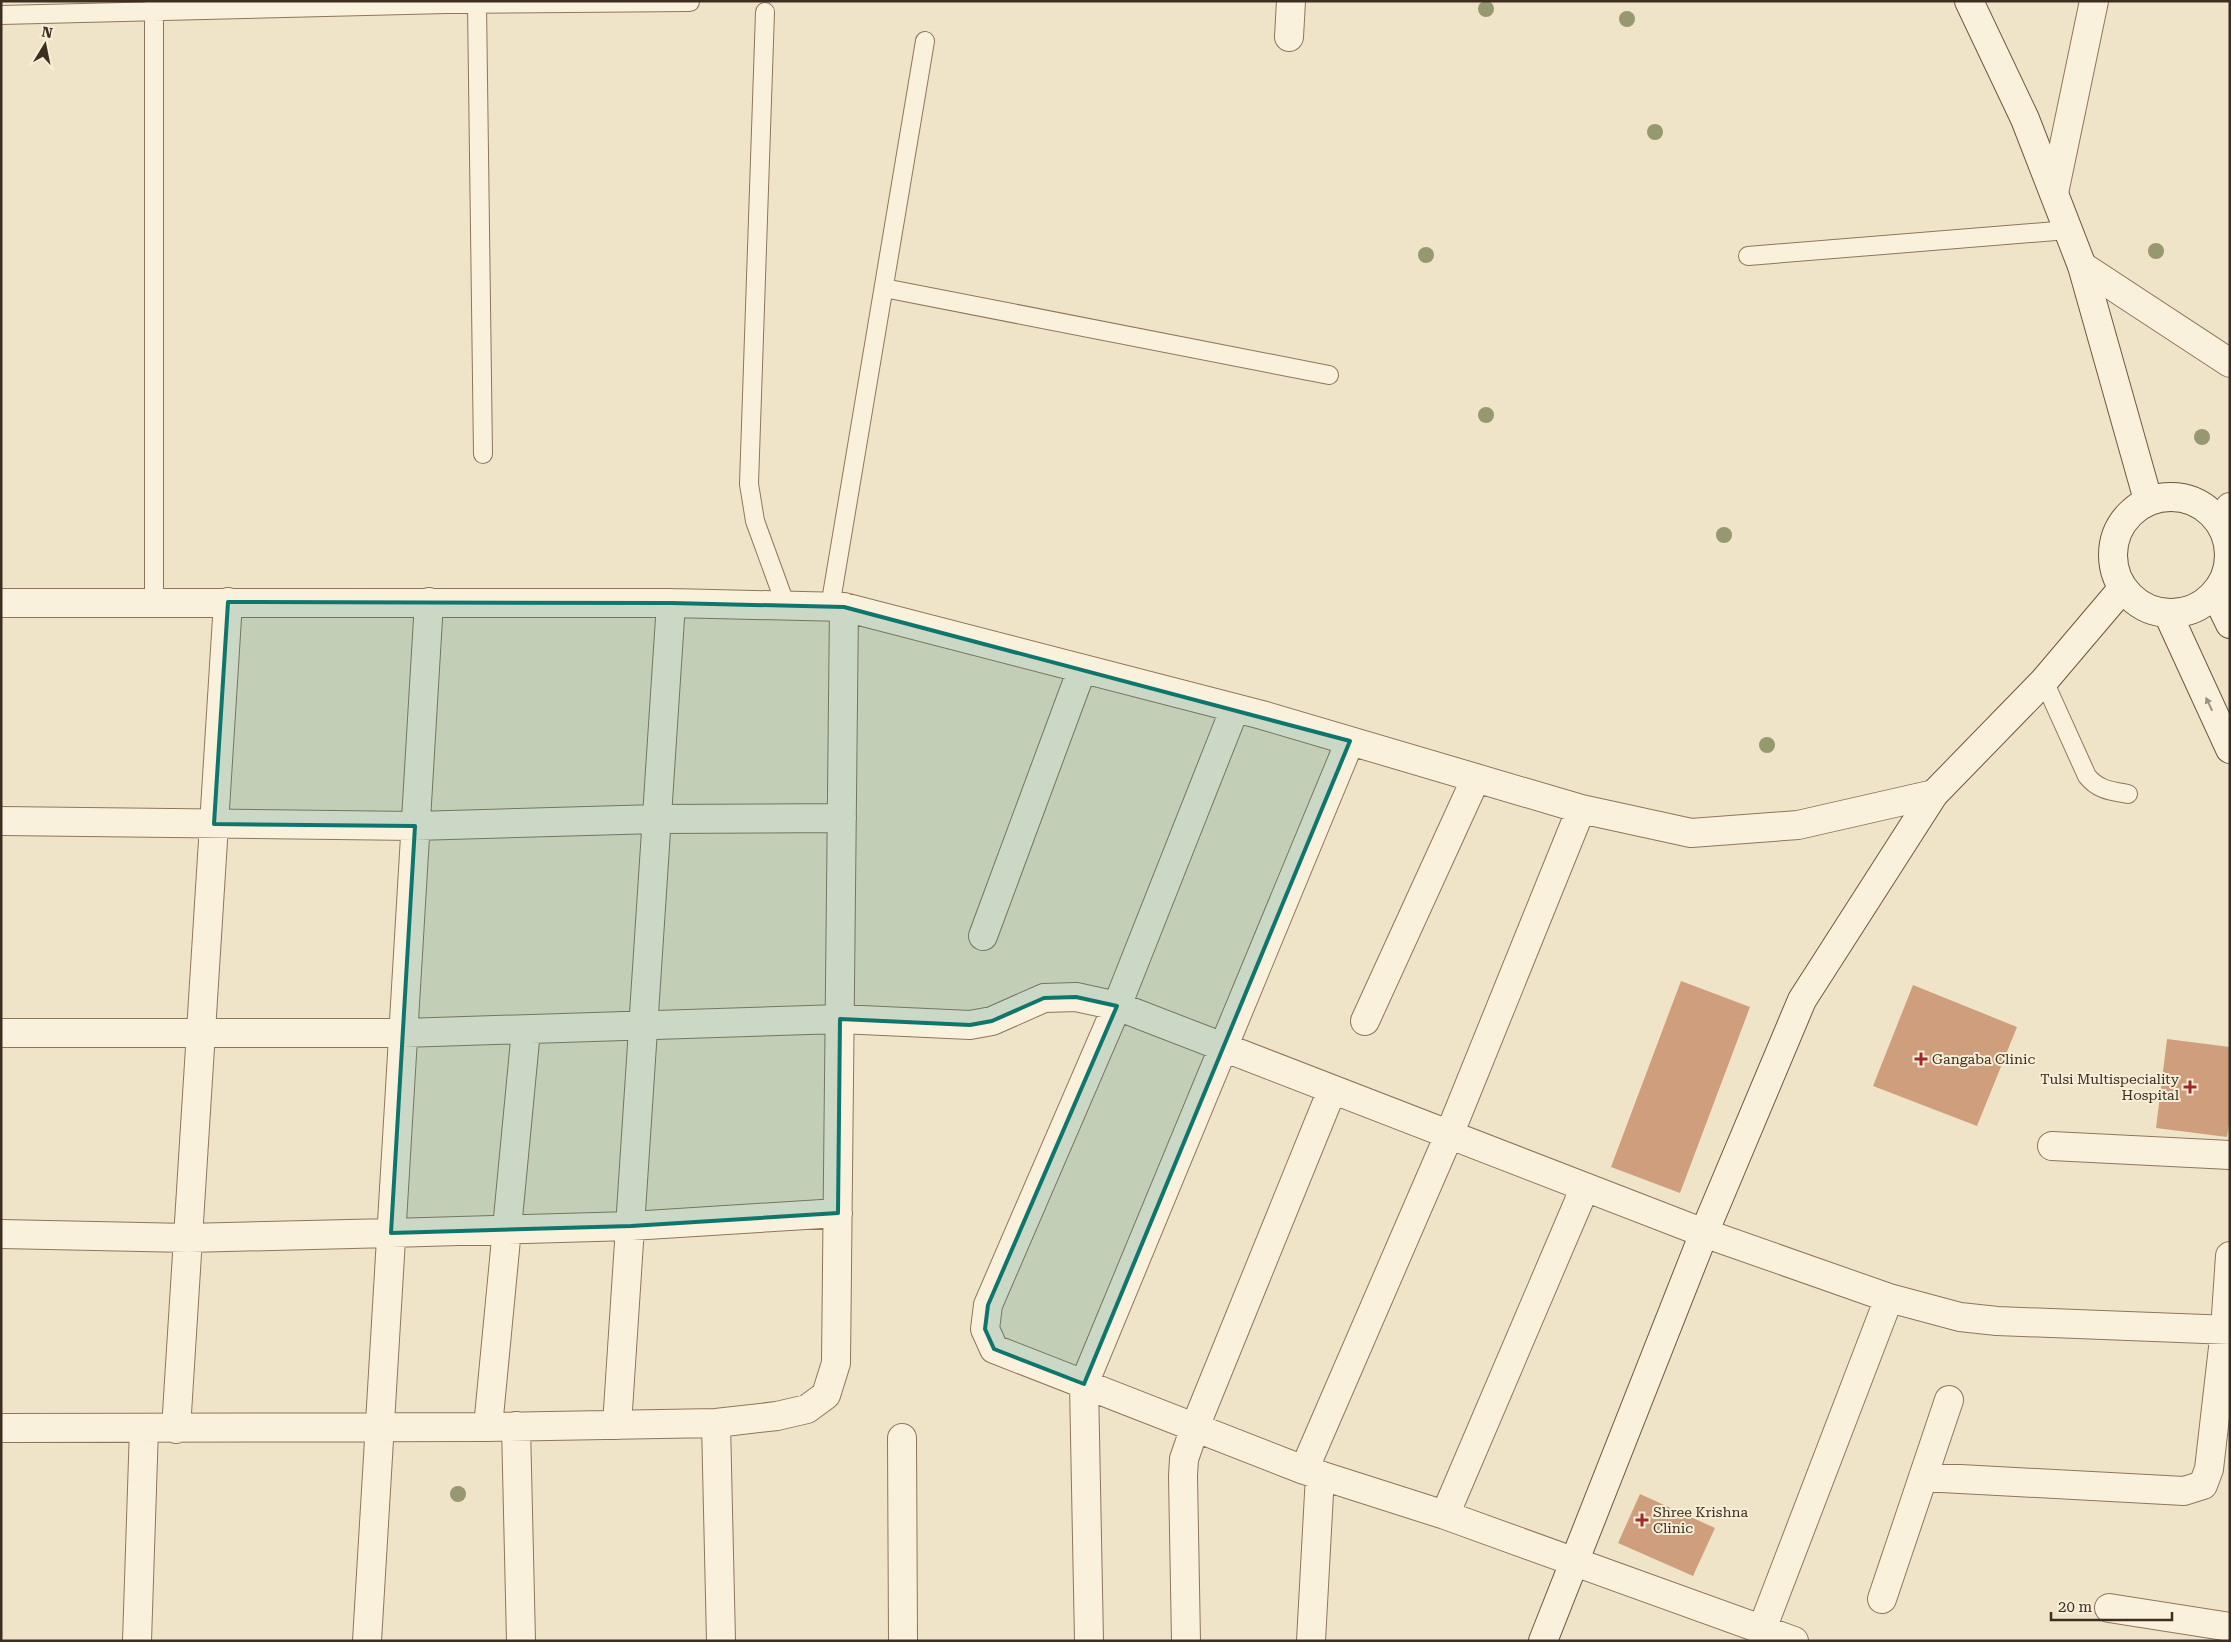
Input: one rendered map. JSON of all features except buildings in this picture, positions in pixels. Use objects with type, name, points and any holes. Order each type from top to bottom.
[{"type":"street","points":[[1289,37],[1292,1]]},
{"type":"street","points":[[1969,1],[2025,119],[2082,266],[2148,500]]},
{"type":"street","points":[[2054,193],[2094,1]]},
{"type":"street","points":[[2082,266],[2230,363]]},
{"type":"street","points":[[2173,496],[2199,503],[2224,513],[2229,544],[2228,570],[2216,593],[2194,609],[2168,614],[2142,606],[2122,589],[2113,565],[2113,539],[2126,516],[2148,500],[2173,496]]},
{"type":"street","points":[[1543,1641],[1704,1233],[1802,1000],[1934,794],[2044,681],[2122,589]]},
{"type":"street","points":[[2216,593],[2230,624]]},
{"type":"street","points":[[176,1429],[228,602]]},
{"type":"street","points":[[366,1641],[429,602]]},
{"type":"street","points":[[1,603],[671,603],[837,607],[1235,708],[1581,809],[1691,833],[1798,825],[1934,794]]},
{"type":"street","points":[[617,1425],[671,603]]},
{"type":"street","points":[[1,1428],[488,1427],[716,1423],[777,1416],[807,1409],[826,1395],[836,1364],[842,818],[837,607]]},
{"type":"street","points":[[2168,614],[2230,749]]},
{"type":"street","points":[[983,936],[1082,669]]},
{"type":"street","points":[[1235,708],[1117,1006],[988,1304],[985,1329],[994,1349],[1312,1473],[1445,1515],[1794,1641]]},
{"type":"street","points":[[1089,1641],[1084,1384],[1350,741]]},
{"type":"street","points":[[1365,1021],[1476,778]]},
{"type":"street","points":[[1311,1641],[1312,1473],[1581,809]]},
{"type":"street","points":[[1,821],[415,826],[842,818]]},
{"type":"street","points":[[1,1033],[403,1033],[840,1019],[970,1025],[992,1022],[1044,998],[1076,998],[1117,1006],[1704,1233],[1889,1298],[1960,1317],[1997,1321],[2228,1330]]},
{"type":"street","points":[[488,1427],[526,1030]]},
{"type":"street","points":[[1186,1641],[1184,1459],[1195,1427],[1332,1090]]},
{"type":"street","points":[[2052,1146],[2230,1155]]},
{"type":"street","points":[[1445,1515],[1586,1187]]},
{"type":"street","points":[[1,1234],[188,1238],[631,1226],[838,1213]]},
{"type":"street","points":[[1922,1477],[2184,1491],[2203,1485],[2209,1469],[2228,1330],[2230,1256]]},
{"type":"street","points":[[1762,1629],[1889,1298]]},
{"type":"street","points":[[1882,1599],[1949,1400]]},
{"type":"street","points":[[716,1423],[721,1641]]},
{"type":"street","points":[[516,1426],[521,1641]]},
{"type":"street","points":[[137,1641],[144,1428]]},
{"type":"street","points":[[902,1438],[903,1641]]},
{"type":"street","points":[[2109,1608],[2230,1627]]},
{"type":"lane","points":[[1,15],[154,6],[690,2]]},
{"type":"lane","points":[[477,4],[483,454]]},
{"type":"lane","points":[[154,6],[154,602]]},
{"type":"lane","points":[[765,12],[749,484],[755,521],[786,606]]},
{"type":"lane","points":[[837,607],[884,288],[925,40]]},
{"type":"lane","points":[[1748,256],[2068,230]]},
{"type":"lane","points":[[884,288],[1329,374]]},
{"type":"lane","points":[[2044,681],[2087,776],[2095,786],[2128,794]]},
{"type":"highlighted area","points":[[228,602],[671,603],[844,607],[1350,741],[1084,1384],[994,1349],[985,1329],[988,1305],[1117,1006],[1076,997],[1044,998],[992,1021],[970,1025],[840,1019],[838,1213],[631,1226],[391,1233],[415,826],[214,824]]},
{"type":"place","name":"Gangaba Clinic","points":[[1921,1059]]},
{"type":"place","name":"Tulsi Multispeciality Hospital","points":[[2190,1087]]},
{"type":"place","name":"Shree Krishna Clinic","points":[[1642,1520]]}]
